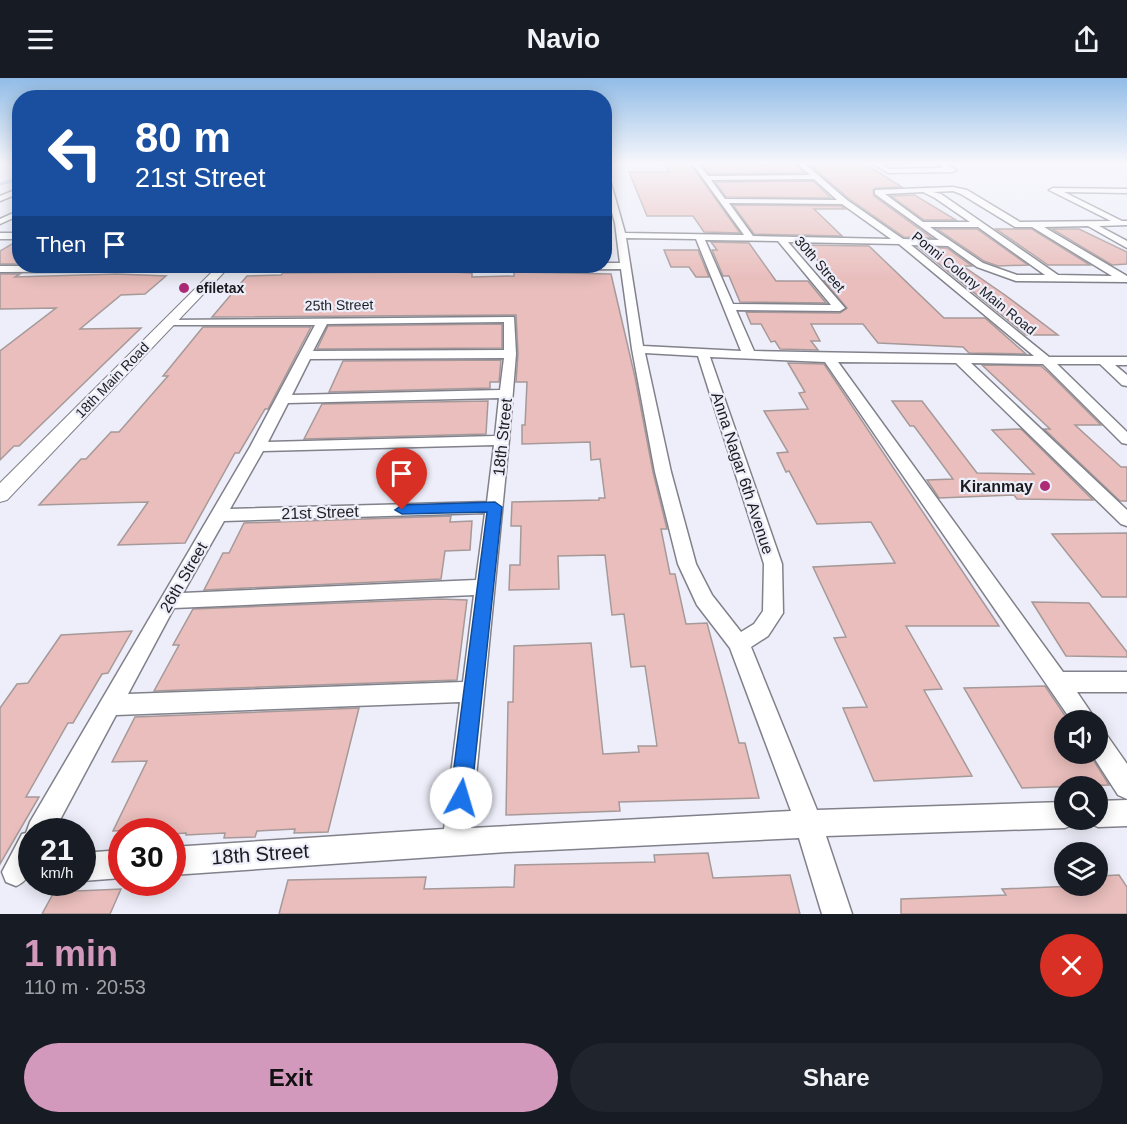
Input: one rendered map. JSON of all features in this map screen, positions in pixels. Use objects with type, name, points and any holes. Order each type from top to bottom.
[{"type":"street","points":[[727,202],[750,237]]},
{"type":"street","name":"Ponni Colony Main Road","points":[[844,202],[903,243],[1045,359],[1127,440]]},
{"type":"street","points":[[888,202],[980,265],[1007,276],[1123,281]]},
{"type":"street","points":[[947,202],[1057,279]]},
{"type":"street","points":[[980,202],[1018,225]]},
{"type":"street","points":[[1079,202],[1125,223]]},
{"type":"street","points":[[612,205],[663,472],[687,564],[704,600],[739,644],[808,822],[837,914]]},
{"type":"street","points":[[920,224],[1125,223]]},
{"type":"street","points":[[1033,224],[1123,281]]},
{"type":"street","points":[[1089,224],[1127,245]]},
{"type":"street","points":[[617,227],[699,236],[950,243]]},
{"type":"street","points":[[699,236],[749,355]]},
{"type":"street","name":"30th Street","points":[[730,307],[840,308],[780,238]]},
{"type":"street","points":[[612,266],[625,266]]},
{"type":"street","name":"18th Main Road","points":[[0,495],[216,273]]},
{"type":"street","name":"25th Street","points":[[168,323],[510,319]]},
{"type":"street","name":"18th Street","points":[[456,840],[502,440],[510,354],[510,319]]},
{"type":"street","name":"26th Street","points":[[46,818],[168,601],[258,447],[323,321]]},
{"type":"street","points":[[638,349],[829,358],[957,357],[1127,361]]},
{"type":"street","name":"Anna Nagar 6th Avenue","points":[[704,353],[772,564],[773,613],[761,630],[739,644]]},
{"type":"street","points":[[305,355],[510,354]]},
{"type":"street","points":[[957,357],[1127,520]]},
{"type":"street","points":[[829,358],[1077,710]]},
{"type":"street","points":[[1102,360],[1127,382]]},
{"type":"street","points":[[282,399],[506,394]]},
{"type":"street","points":[[258,447],[502,440]]},
{"type":"street","name":"21st Street","points":[[218,515],[495,507]]},
{"type":"street","points":[[168,601],[485,587]]},
{"type":"street","points":[[1059,682],[1127,682]]},
{"type":"street","points":[[111,705],[473,692]]},
{"type":"street","points":[[1108,757],[1127,786]]},
{"type":"street","points":[[1108,814],[1127,813]]},
{"type":"street","name":"18th Street","points":[[186,860],[456,840],[808,822],[1054,815]]},
{"type":"building","points":[[641,202],[718,202],[740,233],[704,232],[693,216],[647,216]]},
{"type":"building","points":[[854,202],[882,202],[932,238],[904,237]]},
{"type":"building","points":[[899,202],[927,202],[956,220],[924,220]]},
{"type":"building","points":[[733,205],[841,206],[845,209],[814,209],[842,236],[754,234]]},
{"type":"building","points":[[937,229],[977,229],[1028,265],[998,266],[984,261]]},
{"type":"building","points":[[996,229],[1032,229],[1090,265],[1048,265]]},
{"type":"building","points":[[1052,229],[1079,229],[1127,252],[1127,264],[1112,265]]},
{"type":"building","points":[[711,242],[749,243],[776,281],[808,281],[826,303],[740,302],[729,276],[723,276],[712,250],[717,250]]},
{"type":"building","points":[[12,244],[12,264],[0,264],[0,251]]},
{"type":"building","points":[[805,245],[869,246],[944,318],[985,318],[1026,354],[969,353],[963,347],[878,343],[863,324],[811,324],[820,341],[811,341],[818,350],[780,349],[775,341],[771,342],[761,324],[751,324],[746,312],[840,313],[847,308],[824,281],[835,281]]},
{"type":"building","points":[[918,247],[947,248],[972,266],[963,266],[1058,335],[1026,335]]},
{"type":"building","points":[[664,250],[698,250],[709,277],[696,277],[689,267],[671,267]]},
{"type":"building","points":[[283,273],[472,273],[472,277],[514,276],[514,273],[611,274],[667,529],[661,529],[670,574],[675,574],[686,624],[707,623],[739,743],[745,743],[759,798],[619,802],[620,811],[506,815],[508,702],[513,702],[514,646],[591,643],[603,754],[639,752],[638,746],[657,746],[645,666],[631,667],[624,614],[612,615],[605,555],[558,556],[559,589],[509,590],[510,565],[520,565],[521,526],[511,526],[512,502],[605,498],[600,459],[591,460],[590,442],[522,444],[527,382],[516,382],[518,354],[516,315],[212,317],[247,276],[281,275]]},
{"type":"building","points":[[0,274],[20,274],[15,277],[117,274],[166,276],[145,294],[121,295],[80,329],[141,328],[19,446],[14,446],[0,460],[0,351],[56,308],[0,309]]},
{"type":"building","points":[[502,324],[502,348],[317,349],[328,326]]},
{"type":"building","points":[[203,327],[311,327],[268,409],[265,409],[239,453],[235,453],[185,543],[118,545],[148,502],[39,505],[81,459],[86,459],[111,432],[119,432],[168,376],[163,376]]},
{"type":"building","points":[[501,360],[499,382],[490,382],[490,388],[329,392],[343,361]]},
{"type":"building","points":[[788,363],[824,364],[999,626],[906,626],[942,689],[924,690],[972,776],[874,781],[843,708],[867,707],[834,638],[846,637],[813,567],[895,563],[871,522],[817,524],[789,471],[786,472],[777,453],[788,452],[764,411],[808,409],[799,393],[805,392]]},
{"type":"building","points":[[982,365],[1041,366],[1049,373],[1101,425],[1075,425],[1121,467],[1127,467],[1127,501],[1120,501],[1044,429],[1050,429]]},
{"type":"building","points":[[488,401],[486,434],[304,439],[322,404]]},
{"type":"building","points":[[892,401],[922,401],[977,473],[1034,474],[992,430],[1021,429],[1093,500],[1017,499],[1014,495],[939,498],[927,480],[953,479],[914,426],[910,426]]},
{"type":"building","points":[[451,516],[450,522],[472,521],[470,550],[445,551],[441,579],[204,590],[223,553],[229,553],[244,523]]},
{"type":"building","points":[[1127,533],[1127,597],[1102,597],[1052,534]]},
{"type":"building","points":[[440,599],[467,600],[457,680],[154,691],[179,645],[173,645],[193,609]]},
{"type":"building","points":[[1032,602],[1089,603],[1127,652],[1127,657],[1066,656]]},
{"type":"building","points":[[132,631],[108,673],[102,674],[73,723],[68,723],[26,797],[39,797],[27,818],[18,818],[18,833],[0,864],[0,708],[17,684],[28,683],[61,635]]},
{"type":"building","points":[[1045,686],[1061,710],[1054,710],[1054,764],[1096,764],[1103,776],[1054,776],[1054,787],[1022,788],[964,688]]},
{"type":"building","points":[[359,708],[328,832],[294,833],[295,829],[257,831],[255,837],[224,838],[225,833],[186,835],[186,818],[119,818],[147,761],[112,762],[135,717]]},
{"type":"building","points":[[708,853],[713,878],[790,875],[800,914],[279,914],[288,880],[426,877],[424,889],[514,887],[515,865],[655,862],[654,855]]},
{"type":"building","points":[[1119,875],[1127,887],[1127,914],[901,914],[901,899],[1006,895],[1002,889],[1054,887],[1054,896],[1108,896],[1108,876]]},
{"type":"building","points":[[96,890],[108,890],[108,896],[118,896],[110,914],[42,914],[52,896],[96,896]]},
{"type":"place","name":"efiletax","points":[[184,288]]},
{"type":"place","name":"Kiranmay","points":[[1045,486]]},
{"type":"route","points":[[402,510],[495,507],[461,798]]}]
